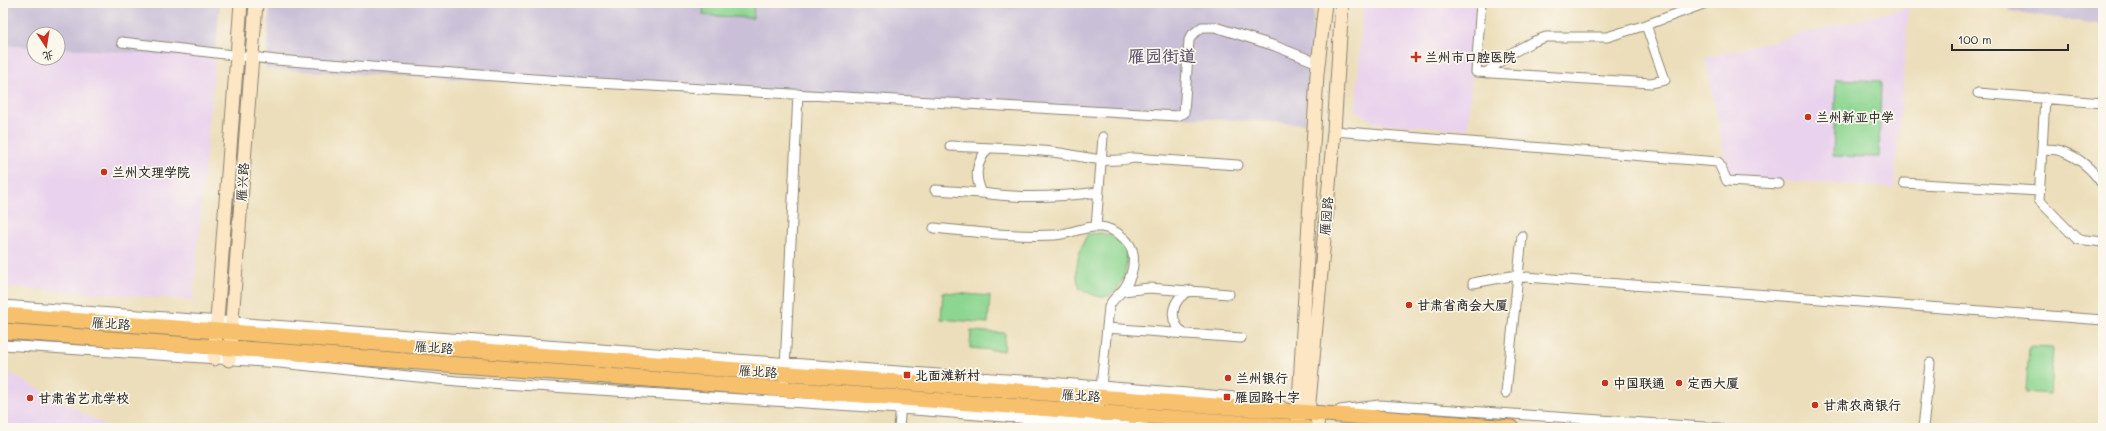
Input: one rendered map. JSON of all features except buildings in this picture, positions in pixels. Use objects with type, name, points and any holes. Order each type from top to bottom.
[{"type":"main road","name":"雁兴路","points":[[222,353],[241,3]]},
{"type":"main road","name":"雁兴路","points":[[224,327],[252,56],[256,3]]},
{"type":"main road","name":"雁园路","points":[[1306,415],[1318,63],[1325,3]]},
{"type":"main road","name":"雁园路","points":[[1295,428],[1306,415],[1334,132],[1342,3]]},
{"type":"main road","name":"雁北路","points":[[3,315],[224,327],[903,376],[1100,391],[1306,415],[1512,428]]},
{"type":"main road","name":"雁北路","points":[[3,331],[222,353],[784,389],[901,403],[1098,418],[1295,428]]},
{"type":"street","points":[[1481,3],[1476,72],[1651,83],[1665,80],[1646,24]]},
{"type":"street","points":[[1486,73],[1508,55],[1532,42],[1546,37],[1607,37],[1706,3]]},
{"type":"street","points":[[122,42],[238,54],[276,60],[562,81],[1177,116],[1184,113],[1189,40],[1192,35],[1202,27],[1215,27],[1276,46],[1318,63]]},
{"type":"street","points":[[1978,93],[2103,103]]},
{"type":"street","points":[[784,389],[798,94]]},
{"type":"street","points":[[2045,98],[2039,200],[2077,239],[2103,242]]},
{"type":"street","points":[[1334,132],[1464,140],[1718,162],[1727,181],[1779,184]]},
{"type":"street","points":[[1096,227],[1103,137]]},
{"type":"street","points":[[950,146],[1060,153],[1101,160],[1122,161],[1133,158],[1238,165]]},
{"type":"street","points":[[982,193],[978,184],[977,170],[982,156],[988,148]]},
{"type":"street","points":[[2042,149],[2060,150],[2078,160],[2094,171],[2103,185]]},
{"type":"street","points":[[1904,183],[2039,191]]},
{"type":"street","points":[[935,190],[982,193],[1012,198],[1064,196],[1099,192]]},
{"type":"street","points":[[934,228],[1017,236],[1057,235],[1096,227],[1113,230],[1126,240],[1131,246],[1133,253],[1132,269],[1123,291],[1111,301],[1098,418],[1146,428]]},
{"type":"street","points":[[1506,393],[1522,236]]},
{"type":"street","points":[[1473,283],[1511,276],[2103,320]]},
{"type":"street","points":[[1123,291],[1149,288],[1230,294]]},
{"type":"street","points":[[1184,334],[1174,322],[1174,306],[1178,299],[1191,290]]},
{"type":"street","points":[[3,305],[224,327]]},
{"type":"street","points":[[1107,328],[1241,338]]},
{"type":"street","points":[[3,345],[222,353],[280,363],[457,381],[901,403]]},
{"type":"street","points":[[1924,428],[1930,363]]},
{"type":"street","points":[[899,428],[903,376]]},
{"type":"street","points":[[1306,415],[1379,405],[1719,428]]},
{"type":"shaded area","points":[[3,3],[220,3],[215,58],[66,49],[66,26],[26,26],[26,46],[3,45]]},
{"type":"shaded area","points":[[270,3],[1314,3],[1306,124],[266,69]]},
{"type":"shaded area","name":"兰州市口腔医院","points":[[1363,3],[1477,3],[1468,129],[1376,123],[1356,110]]},
{"type":"shaded area","points":[[2010,3],[2103,3],[2103,25],[2009,11]]},
{"type":"shaded area","name":"兰州新亚中学","points":[[1909,7],[1894,188],[1729,177],[1705,58]]},
{"type":"shaded area","name":"兰州文理学院","points":[[3,45],[26,46],[26,66],[66,66],[66,49],[215,58],[193,300],[3,287]]},
{"type":"shaded area","name":"甘肃省艺术学校","points":[[3,369],[110,428],[3,428]]},
{"type":"green space","points":[[704,3],[754,3],[753,18],[703,15]]},
{"type":"green space","points":[[1836,79],[1881,81],[1879,157],[1833,156]]},
{"type":"green space","points":[[1101,233],[1119,240],[1123,244],[1127,259],[1124,276],[1116,291],[1103,297],[1080,289],[1077,275],[1079,254],[1084,240],[1088,234]]},
{"type":"green space","points":[[943,292],[990,296],[988,323],[941,319]]},
{"type":"green space","points":[[971,331],[1005,333],[1004,351],[970,348]]},
{"type":"green space","points":[[2029,347],[2053,348],[2050,394],[2026,392]]},
{"type":"place","name":"兰州市口腔医院","points":[[1416,57]]},
{"type":"place","name":"兰州新亚中学","points":[[1808,117]]},
{"type":"place","name":"兰州文理学院","points":[[104,172]]},
{"type":"place","name":"甘肃省商会大厦","points":[[1409,305]]},
{"type":"place","name":"北面滩新村","points":[[907,375]]},
{"type":"place","name":"兰州银行","points":[[1228,378]]},
{"type":"place","name":"中国联通","points":[[1605,383]]},
{"type":"place","name":"定西大厦","points":[[1679,383]]},
{"type":"place","name":"雁园路十字","points":[[1227,397]]},
{"type":"place","name":"甘肃省艺术学校","points":[[30,398]]},
{"type":"place","name":"甘肃农商银行","points":[[1815,405]]},
{"type":"district","name":"雁园街道","points":[[1162,56]]}]
